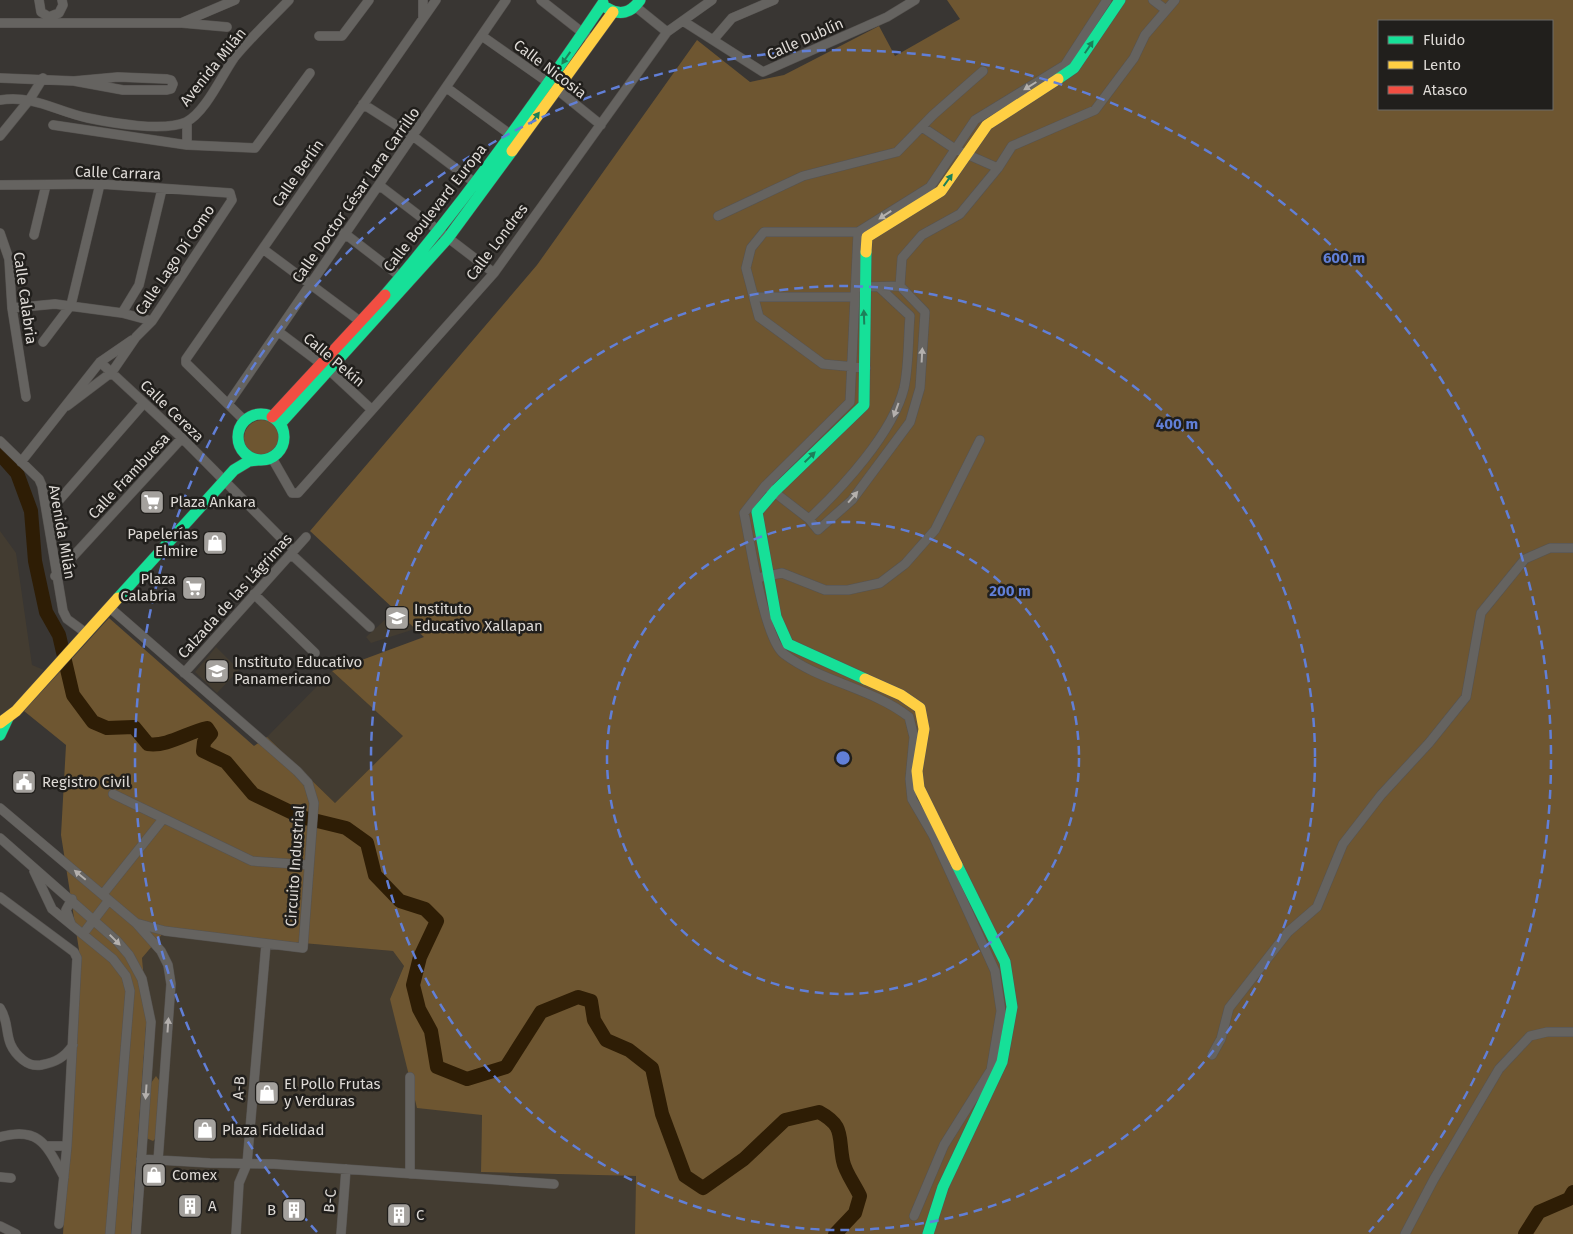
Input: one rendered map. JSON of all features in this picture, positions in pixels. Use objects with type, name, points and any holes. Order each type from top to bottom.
[{"type":"street","points":[[38,0],[41,12],[49,20]]},
{"type":"street","points":[[49,20],[59,14],[63,5],[62,0]]},
{"type":"street","points":[[181,23],[235,0]]},
{"type":"street","name":"Avenida Milán","points":[[0,100],[30,99],[72,115],[115,123],[150,126],[187,122],[200,109],[235,58],[289,0]]},
{"type":"street","points":[[319,36],[342,36],[369,0]]},
{"type":"street","points":[[423,0],[423,18]]},
{"type":"street","name":"Calle Berlín","points":[[228,404],[186,363],[186,359],[436,0]]},
{"type":"street","name":"Calle Doctor César Lara Carrillo","points":[[228,404],[506,0]]},
{"type":"street","points":[[541,0],[588,36]]},
{"type":"street","name":"Calle Londres","points":[[272,458],[292,493],[298,493],[494,273],[668,32],[712,0]]},
{"type":"street","points":[[714,39],[732,18],[774,0]]},
{"type":"street","name":"Calle Dublín","points":[[683,21],[764,72],[887,17],[916,0]]},
{"type":"street","points":[[866,368],[823,364],[759,317],[746,268],[752,248],[764,232],[858,232],[930,186],[975,120],[1065,65],[1107,0]]},
{"type":"street","points":[[770,488],[864,404],[866,368],[858,291],[867,237],[941,191],[987,125],[1074,68],[1120,0]]},
{"type":"street","points":[[1153,0],[1166,10]]},
{"type":"street","points":[[770,488],[809,519],[818,530],[852,500],[910,422],[920,388],[924,312],[900,286],[902,258],[922,235],[960,214],[998,168],[1012,146],[1095,110],[1134,58],[1145,36],[1175,0]]},
{"type":"street","points":[[602,1],[613,12],[625,13],[638,3],[668,32]]},
{"type":"street","name":"Calle Boulevard Europa","points":[[588,36],[602,1]]},
{"type":"street","name":"Calle Boulevard Europa","points":[[276,421],[444,234],[588,36],[613,12]]},
{"type":"street","points":[[0,23],[49,20],[181,23],[227,27]]},
{"type":"street","name":"Calle Nicosia","points":[[482,36],[553,86],[601,125]]},
{"type":"street","points":[[718,216],[803,176],[897,152],[933,115],[984,71]]},
{"type":"street","points":[[53,125],[187,145],[255,148],[310,73]]},
{"type":"street","points":[[0,78],[74,80],[166,79],[171,80],[173,84],[171,89],[167,90],[123,90],[74,80]]},
{"type":"street","points":[[0,136],[30,99],[43,78]]},
{"type":"street","points":[[447,88],[514,137]]},
{"type":"street","points":[[363,104],[413,136],[479,186]]},
{"type":"street","points":[[187,122],[187,145]]},
{"type":"street","points":[[113,133],[115,123]]},
{"type":"street","points":[[922,127],[955,149],[998,168]]},
{"type":"street","points":[[43,342],[71,306],[100,184]]},
{"type":"street","name":"Calle Carrara","points":[[0,185],[100,184],[230,193],[232,196]]},
{"type":"street","points":[[34,235],[46,185]]},
{"type":"street","points":[[379,185],[494,273]]},
{"type":"street","points":[[122,313],[139,285],[162,189]]},
{"type":"street","name":"Calle Lago Dí Como","points":[[67,406],[100,362],[136,337],[152,321],[232,200],[232,196]]},
{"type":"street","points":[[858,232],[858,291],[850,402],[770,488],[757,512],[768,627],[782,653],[807,667],[893,704],[909,717],[914,737],[910,779],[912,799],[933,835],[995,971],[1001,1011],[990,1070],[944,1145],[914,1216]]},
{"type":"street","name":"Calle Calabria","points":[[0,233],[9,259],[12,308],[26,397]]},
{"type":"street","points":[[344,233],[404,280]]},
{"type":"street","points":[[263,248],[364,325]]},
{"type":"street","points":[[754,297],[858,291],[900,286]]},
{"type":"street","points":[[809,519],[840,490],[894,417],[904,388],[910,316],[880,288]]},
{"type":"street","points":[[12,308],[55,304],[122,313],[152,321]]},
{"type":"street","name":"Calle Pekín","points":[[279,332],[324,367],[371,409]]},
{"type":"street","name":"Calle Lago Dí Como","points":[[67,406],[112,372],[136,337]]},
{"type":"street","name":"Calle Cereza","points":[[100,362],[182,438],[289,549],[370,627]]},
{"type":"street","points":[[47,514],[144,403]]},
{"type":"street","points":[[228,404],[245,421]]},
{"type":"street","points":[[21,462],[67,406]]},
{"type":"street","points":[[0,735],[4,721],[84,636],[223,481],[234,470],[249,461],[272,458],[282,446],[284,431],[276,421],[258,414],[245,421],[239,434],[242,448],[234,470]]},
{"type":"street","name":"Calle Frambuesa","points":[[55,576],[182,438]]},
{"type":"street","points":[[763,576],[782,573],[824,590],[848,590],[880,583],[905,564],[935,530],[980,440]]},
{"type":"street","name":"Avenida Milán","points":[[0,441],[39,478],[47,514],[55,576],[62,611],[67,619],[84,636]]},
{"type":"street","points":[[242,448],[252,458],[258,460]]},
{"type":"street","name":"Calzada de las Lágrimas","points":[[184,673],[254,594],[289,549],[306,537]]},
{"type":"street","points":[[1212,1055],[1221,1039],[1229,1008],[1288,932],[1317,907],[1343,844],[1381,795],[1429,743],[1466,697],[1481,614],[1525,559],[1550,548],[1573,548]]},
{"type":"street","points":[[763,576],[776,617],[788,644],[901,695],[920,708],[924,729],[917,771],[919,788],[1005,962],[1012,1007],[1002,1062],[943,1187],[928,1234]]},
{"type":"street","points":[[254,594],[316,653]]},
{"type":"street","name":"Circuito Industrial","points":[[109,607],[297,771],[308,783],[314,803],[303,948],[266,944]]},
{"type":"street","points":[[113,794],[252,861],[309,865]]},
{"type":"street","points":[[0,808],[136,923],[161,951],[168,965],[171,984],[158,1161]]},
{"type":"street","points":[[83,934],[106,897],[164,819]]},
{"type":"street","points":[[0,838],[33,868],[72,899],[129,955],[137,966],[148,997],[151,1022],[136,1234]]},
{"type":"street","points":[[33,868],[52,909],[114,959],[126,976],[130,991],[110,1234]]},
{"type":"street","points":[[0,897],[74,952],[77,958],[67,1146],[59,1224]]},
{"type":"street","points":[[72,899],[66,910],[73,927]]},
{"type":"street","points":[[136,923],[165,931],[266,944]]},
{"type":"street","name":"A-B","points":[[236,1234],[239,1183],[247,1164],[266,944]]},
{"type":"street","points":[[0,1008],[13,1052],[26,1063],[36,1066],[52,1063],[64,1057],[73,1045]]},
{"type":"street","points":[[1405,1234],[1434,1179],[1499,1069],[1530,1036],[1547,1032],[1573,1032]]},
{"type":"street","points":[[410,1077],[410,1174]]},
{"type":"street","points":[[0,1137],[18,1132],[26,1133],[47,1146],[64,1177]]},
{"type":"street","points":[[47,1146],[67,1146]]},
{"type":"street","points":[[141,1159],[346,1169],[554,1184]]},
{"type":"street","name":"B-C","points":[[341,1234],[346,1169]]},
{"type":"street","points":[[0,1177],[11,1178]]},
{"type":"street","points":[[0,1226],[16,1234]]},
{"type":"shaded area","points":[[947,0],[1573,0],[1573,1234],[635,1234],[636,1176],[481,1172],[482,1115],[417,1108],[390,999],[404,966],[393,951],[165,931],[142,958],[147,1012],[131,1234],[63,1234],[79,950],[61,835],[66,745],[24,711],[109,618],[254,746],[267,737],[335,803],[403,736],[332,671],[424,637],[310,531],[537,265],[697,40],[750,82],[784,75],[879,26],[895,56],[960,19]]},
{"type":"shaded area","points":[[262,420],[269,421],[275,425],[279,431],[279,445],[275,451],[269,455],[262,456],[255,455],[249,451],[245,445],[244,438],[245,431],[249,425],[255,421]]},
{"type":"shaded area","points":[[0,531],[16,553],[32,665],[44,670],[15,706],[0,719]]},
{"type":"shaded area","name":"Instituto Educativo Xallapan","points":[[398,608],[418,628],[371,643],[366,637]]},
{"type":"shaded area","name":"Instituto Educativo Panamericano","points":[[216,647],[239,670],[217,693],[195,672]]},
{"type":"shaded area","points":[[332,671],[404,736],[335,803],[267,737]]},
{"type":"shaded area","points":[[165,931],[393,951],[404,966],[390,999],[482,1115],[481,1172],[636,1176],[635,1234],[131,1234],[147,1012],[142,958]]},
{"type":"shaded area","points":[[156,1076],[161,1083],[156,1138],[153,1141],[146,1138],[151,1083]]},
{"type":"waterway","points":[[0,454],[17,473],[31,511],[35,561],[46,612],[59,635],[73,695],[93,722],[107,728],[134,727],[148,744],[163,743],[207,728],[211,734],[204,742],[203,751],[226,762],[253,794],[301,817],[346,828],[367,843],[375,875],[400,901],[425,909],[437,921],[420,957],[413,985],[419,1009],[431,1031],[437,1067],[467,1079],[506,1067],[541,1012],[578,997],[591,1001],[594,1020],[606,1040],[629,1050],[652,1068],[662,1114],[685,1176],[703,1188],[744,1159],[785,1120],[819,1112],[833,1122],[839,1132],[844,1165],[860,1196],[855,1213],[835,1234]]},
{"type":"waterway","points":[[1525,1234],[1539,1212],[1569,1199],[1573,1192]]},
{"type":"traffic: fast","points":[[607,8],[616,12],[625,12],[633,8],[640,0]]},
{"type":"traffic: fast","points":[[1058,79],[1074,68],[1120,0]]},
{"type":"traffic: fast","points":[[385,295],[443,225],[498,152],[603,3]]},
{"type":"traffic: fast","points":[[280,424],[448,238],[512,151]]},
{"type":"traffic: fast","points":[[865,679],[788,644],[776,617],[757,512],[775,491],[864,405],[866,252]]},
{"type":"traffic: fast","points":[[261,414],[274,418],[280,424],[284,437],[280,450],[274,456],[261,460],[248,456],[242,450],[238,437],[242,424],[248,418],[261,414]]},
{"type":"traffic: fast","points":[[118,598],[234,470],[249,461],[258,460]]},
{"type":"traffic: fast","points":[[0,735],[8,718]]},
{"type":"traffic: fast","points":[[928,1234],[943,1187],[1002,1062],[1012,1007],[1005,962],[957,865]]},
{"type":"traffic: slow","points":[[512,151],[613,12]]},
{"type":"traffic: slow","points":[[866,252],[867,237],[941,191],[987,125],[1058,79]]},
{"type":"traffic: slow","points":[[0,723],[16,711],[118,598]]},
{"type":"traffic: slow","points":[[865,679],[901,695],[920,708],[924,729],[917,771],[919,788],[957,865]]},
{"type":"traffic: jam","points":[[272,417],[385,295]]},
{"type":"place","name":"Plaza Ankara","points":[[152,502]]},
{"type":"place","name":"Papelerías Elmire","points":[[215,543]]},
{"type":"place","name":"Plaza Calabria","points":[[194,588]]},
{"type":"place","name":"Instituto Educativo Xallapan","points":[[397,618]]},
{"type":"place","name":"Instituto Educativo Panamericano","points":[[217,671]]},
{"type":"place","name":"Registro Civil","points":[[24,782]]},
{"type":"place","name":"El Pollo Frutas y Verduras","points":[[267,1093]]},
{"type":"place","name":"Plaza Fidelidad","points":[[205,1130]]},
{"type":"place","name":"Comex","points":[[154,1175]]},
{"type":"place","name":"A","points":[[190,1206]]},
{"type":"place","name":"B","points":[[294,1210]]},
{"type":"place","name":"C","points":[[399,1215]]}]
